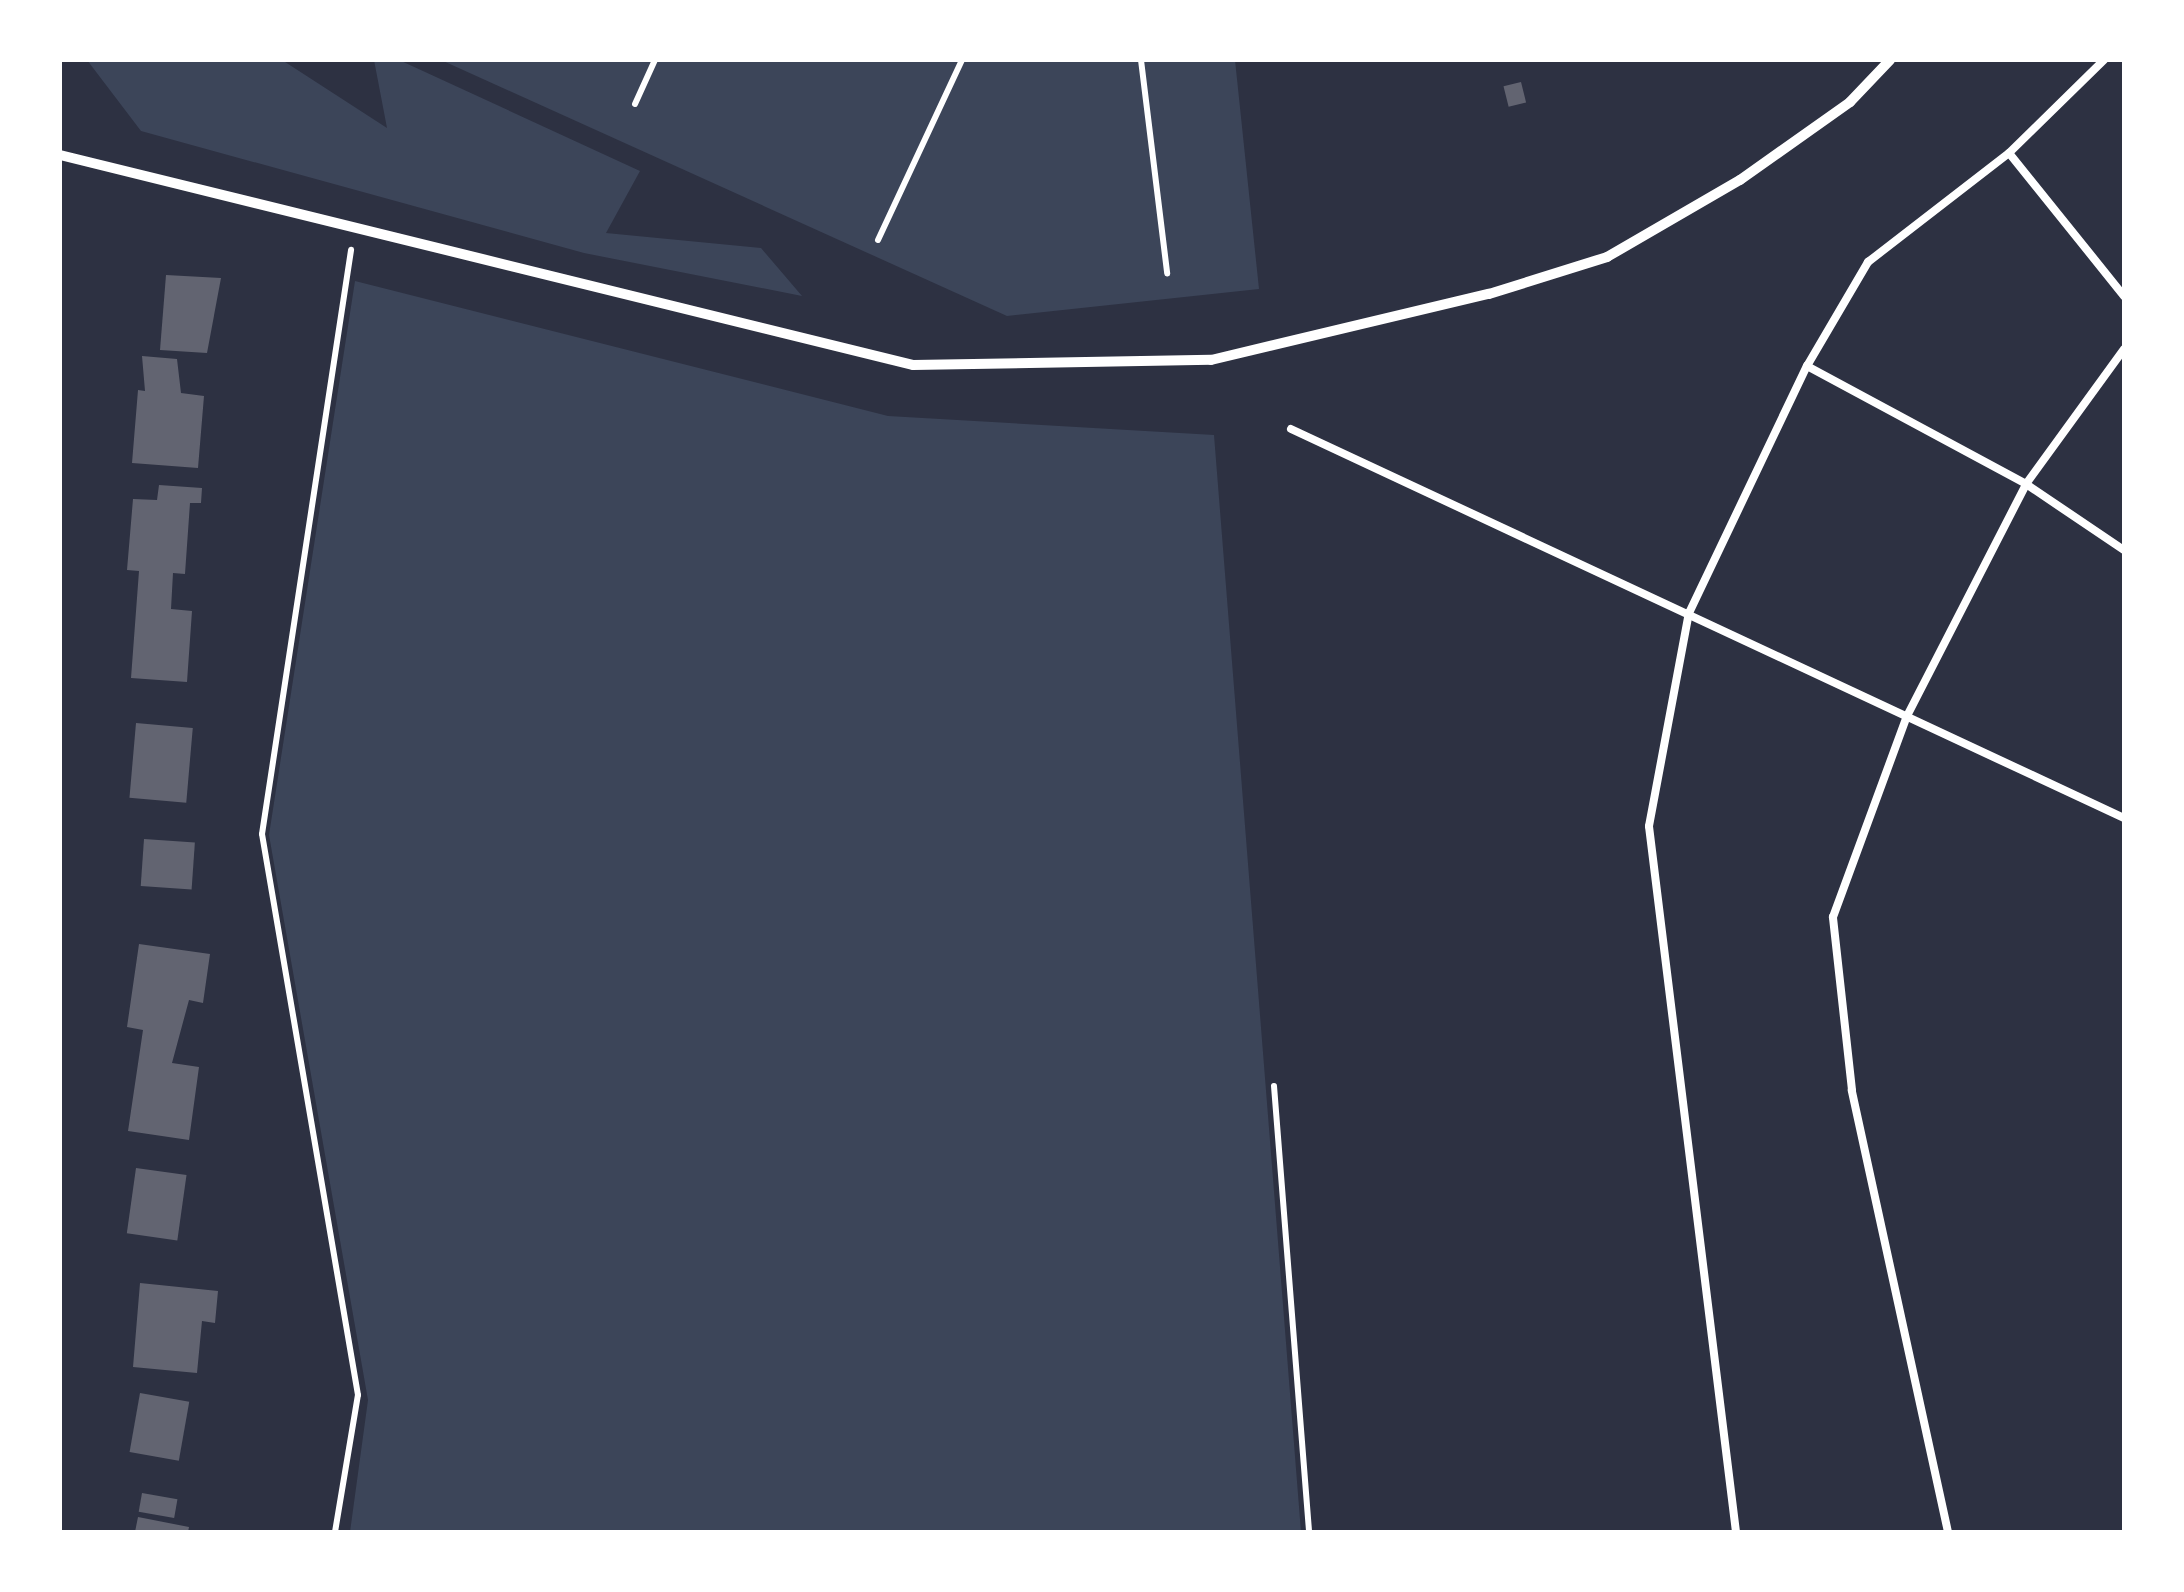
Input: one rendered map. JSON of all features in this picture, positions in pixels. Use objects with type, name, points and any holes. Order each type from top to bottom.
[{"type":"street","points":[[60,155],[913,365],[1212,360],[1489,294],[1607,257],[1740,180],[1850,102],[1890,60]]},
{"type":"lane","points":[[1736,1532],[1649,826],[1689,613],[1807,366],[1868,262],[2009,153],[2104,60]]},
{"type":"lane","points":[[2009,153],[2124,296]]},
{"type":"lane","points":[[1948,1532],[1852,1090],[1833,917],[1906,716],[2026,484],[2124,349]]},
{"type":"lane","points":[[1807,366],[2026,484],[2124,550]]},
{"type":"lane","points":[[1291,429],[2121,817],[2124,803]]},
{"type":"path","points":[[635,104],[655,60]]},
{"type":"path","points":[[878,240],[962,60]]},
{"type":"path","points":[[1141,60],[1167,273]]},
{"type":"path","points":[[335,1532],[358,1395],[262,834],[354,225]]},
{"type":"path","points":[[1274,1086],[1308,1532]]},
{"type":"shaded area","points":[[87,60],[282,60],[387,128],[374,60],[399,60],[640,171],[606,233],[761,248],[802,296],[584,253],[141,131]]},
{"type":"shaded area","points":[[441,60],[1235,60],[1259,289],[1007,316]]},
{"type":"shaded area","points":[[355,281],[888,416],[1214,435],[1301,1532],[350,1532],[368,1400],[269,835]]},
{"type":"building","points":[[1521,82],[1526,102],[1509,107],[1504,86]]},
{"type":"building","points":[[166,275],[221,278],[207,353],[160,350]]},
{"type":"building","points":[[142,356],[177,359],[181,393],[204,396],[198,468],[132,463],[138,390],[145,391]]},
{"type":"building","points":[[159,485],[202,488],[201,503],[190,503],[185,574],[173,573],[171,609],[192,611],[187,682],[131,678],[139,571],[127,570],[133,499],[157,500]]},
{"type":"building","points":[[136,723],[193,728],[186,803],[129,798]]},
{"type":"building","points":[[144,839],[195,843],[192,889],[141,886]]},
{"type":"building","points":[[139,944],[210,954],[203,1003],[189,1000],[172,1063],[199,1067],[189,1140],[128,1131],[143,1030],[127,1027]]},
{"type":"building","points":[[136,1168],[187,1175],[177,1240],[127,1233]]},
{"type":"building","points":[[140,1283],[218,1291],[215,1323],[202,1321],[197,1373],[133,1367]]},
{"type":"building","points":[[140,1393],[189,1402],[179,1461],[130,1452]]},
{"type":"building","points":[[142,1493],[177,1499],[174,1518],[139,1512]]},
{"type":"building","points":[[138,1517],[189,1527],[188,1532],[135,1532]]}]
